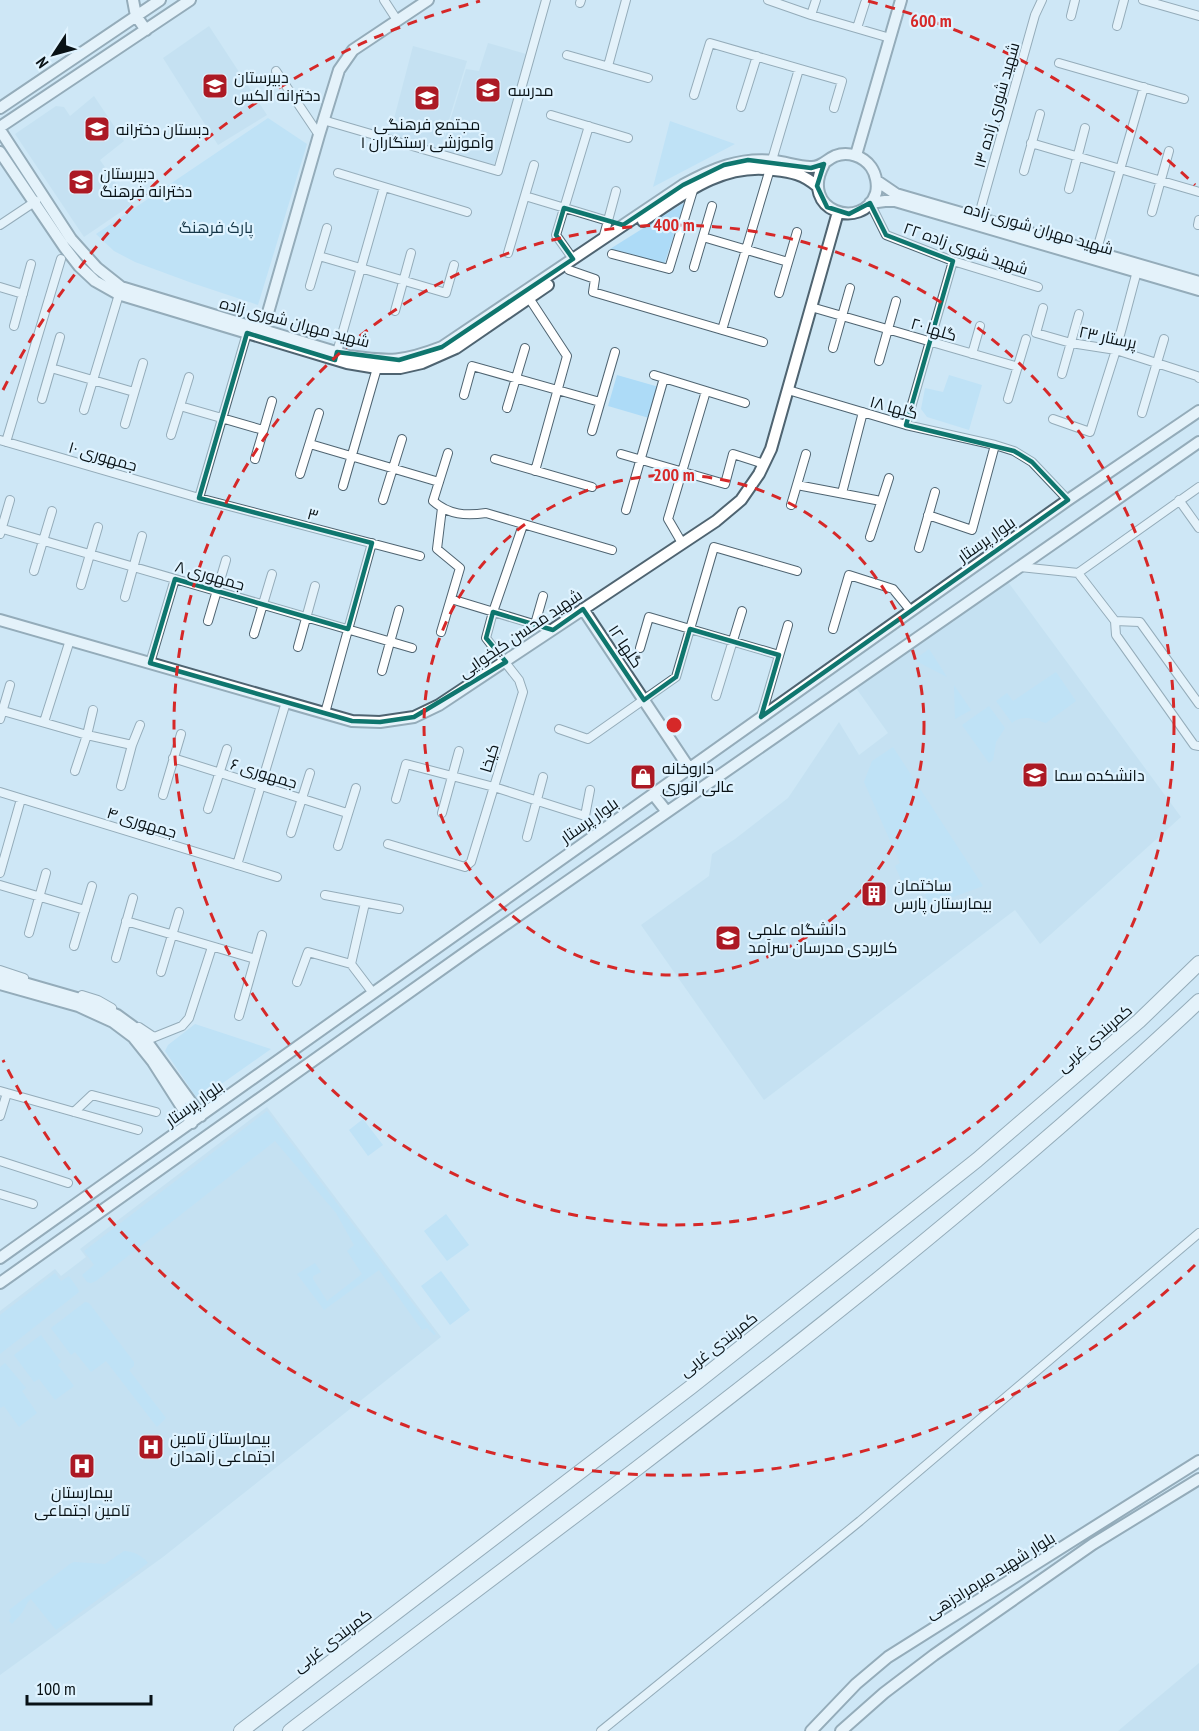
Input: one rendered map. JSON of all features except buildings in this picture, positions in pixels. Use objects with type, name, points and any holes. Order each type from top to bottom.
[{"type":"highway","name":"کمربندی غربی","points":[[241,1731],[691,1387],[968,1168],[1139,1021],[1199,963]]},
{"type":"highway","points":[[290,1731],[745,1385],[905,1258],[1083,1106],[1199,1001]]},
{"type":"street","points":[[133,0],[136,16],[146,30]]},
{"type":"street","points":[[0,108],[160,0]]},
{"type":"street","points":[[0,128],[190,0]]},
{"type":"street","points":[[384,0],[397,20]]},
{"type":"street","points":[[263,330],[339,70],[353,50],[428,0]]},
{"type":"street","points":[[323,120],[498,171],[546,0]]},
{"type":"street","points":[[608,66],[627,0]]},
{"type":"street","points":[[769,0],[890,38]]},
{"type":"street","points":[[811,15],[816,0]]},
{"type":"street","points":[[856,155],[901,0]]},
{"type":"street","name":"شهید شوری زاده ۱۳","points":[[977,221],[1041,0]]},
{"type":"street","points":[[1071,16],[1076,0]]},
{"type":"street","points":[[1117,26],[1125,0]]},
{"type":"street","points":[[1143,0],[1169,4],[1199,16]]},
{"type":"street","points":[[857,28],[865,3]]},
{"type":"street","points":[[694,95],[710,43],[842,81],[834,108]]},
{"type":"street","points":[[567,55],[648,78]]},
{"type":"street","points":[[741,107],[757,56]]},
{"type":"street","points":[[1059,63],[1184,99]]},
{"type":"street","points":[[722,330],[799,69]]},
{"type":"street","points":[[276,71],[319,135]]},
{"type":"street","points":[[1095,256],[1144,87]]},
{"type":"street","points":[[1023,171],[1040,114]]},
{"type":"street","points":[[551,115],[628,138]]},
{"type":"street","points":[[573,259],[556,235],[590,126]]},
{"type":"street","name":"شهید مهران شوری زاده","points":[[0,128],[64,248],[96,281],[247,333],[376,368],[400,368],[422,363],[456,348],[694,187],[726,173],[771,165],[806,177],[817,186]]},
{"type":"street","points":[[1069,189],[1085,128]]},
{"type":"street","points":[[1031,143],[1199,192]]},
{"type":"street","points":[[1152,212],[1169,151]]},
{"type":"street","name":"شهید مهران شوری زاده","points":[[0,152],[39,200]]},
{"type":"street","points":[[844,154],[856,155],[874,170],[877,182],[876,193],[861,211],[849,214],[838,212],[828,207],[820,197],[817,186],[818,174],[824,164],[833,157],[844,154]]},
{"type":"street","name":"شهید مهران شوری زاده","points":[[120,291],[263,330],[336,356],[399,360],[420,356],[442,347],[683,185],[703,174],[724,165],[740,162],[811,168],[824,164]]},
{"type":"street","points":[[508,253],[534,165]]},
{"type":"street","points":[[338,173],[467,212]]},
{"type":"street","name":"شهید مهران شوری زاده","points":[[877,182],[896,194],[977,221],[1095,256],[1199,282]]},
{"type":"street","points":[[336,356],[384,187]]},
{"type":"street","points":[[612,254],[669,269],[694,187]]},
{"type":"street","points":[[603,239],[616,191]]},
{"type":"street","points":[[525,196],[608,221]]},
{"type":"street","points":[[0,225],[39,200]]},
{"type":"street","name":"شهید مهران شوری زاده","points":[[870,203],[895,201],[977,221]]},
{"type":"street","name":"شهید شوری زاده ۲۲","points":[[870,203],[886,235],[953,261],[1038,287]]},
{"type":"street","points":[[694,267],[712,206]]},
{"type":"street","name":"شهید محسن کیخوایی","points":[[0,620],[352,721],[380,722],[414,717],[439,705],[716,521],[741,501],[759,474],[771,448],[838,212]]},
{"type":"street","points":[[310,286],[327,228]]},
{"type":"street","points":[[779,293],[797,232]]},
{"type":"street","points":[[703,237],[788,262]]},
{"type":"street","points":[[395,311],[411,253]]},
{"type":"street","points":[[319,256],[446,293],[454,265]]},
{"type":"street","name":"شهید مهران شوری زاده","points":[[1095,256],[1137,272],[1199,290]]},
{"type":"street","points":[[3,441],[62,259]]},
{"type":"street","points":[[906,425],[953,261]]},
{"type":"street","points":[[14,326],[32,264]]},
{"type":"street","points":[[569,270],[595,279],[592,292],[763,342]]},
{"type":"street","points":[[1053,419],[1090,432],[1116,350],[1137,272]]},
{"type":"street","points":[[0,287],[23,294]]},
{"type":"street","points":[[833,348],[850,288]]},
{"type":"street","points":[[84,410],[120,291]]},
{"type":"street","points":[[529,298],[567,356],[535,471]]},
{"type":"street","points":[[879,361],[896,301]]},
{"type":"street","name":"گلها ۲۰","points":[[811,307],[1018,367]]},
{"type":"street","name":"پرستار ۲۳","points":[[1043,308],[1036,333],[1071,343],[1116,350],[1198,375]]},
{"type":"street","points":[[1062,374],[1079,314]]},
{"type":"street","points":[[972,354],[980,326]]},
{"type":"street","points":[[198,498],[247,333]]},
{"type":"street","points":[[42,399],[60,337]]},
{"type":"street","points":[[1008,399],[1026,339]]},
{"type":"street","points":[[1142,413],[1164,339]]},
{"type":"street","points":[[507,408],[525,348]]},
{"type":"street","points":[[592,431],[615,352]]},
{"type":"street","points":[[125,424],[143,363]]},
{"type":"street","points":[[464,395],[472,366],[600,402]]},
{"type":"street","points":[[51,368],[134,392]]},
{"type":"street","points":[[343,486],[376,368]]},
{"type":"street","points":[[654,375],[745,403]]},
{"type":"street","points":[[171,435],[189,377]]},
{"type":"street","points":[[626,510],[664,378]]},
{"type":"street","name":"گلها ۱۸","points":[[788,390],[906,425],[1014,451],[1032,462],[1068,500]]},
{"type":"street","points":[[682,543],[668,519],[706,391]]},
{"type":"street","points":[[255,459],[272,401]]},
{"type":"street","points":[[180,406],[263,430]]},
{"type":"street","name":"بلوار پرستار","points":[[0,1258],[910,611],[1199,411]]},
{"type":"street","points":[[842,493],[863,412]]},
{"type":"street","points":[[300,474],[319,413]]},
{"type":"street","points":[[383,500],[402,439]]},
{"type":"street","name":"جمهوری ۱۰","points":[[3,441],[198,498]]},
{"type":"street","points":[[0,1283],[454,961],[1199,442]]},
{"type":"street","points":[[310,444],[439,482]]},
{"type":"street","points":[[928,515],[972,530],[995,445]]},
{"type":"street","points":[[448,453],[433,501],[442,508],[468,516],[486,513],[612,550]]},
{"type":"street","points":[[621,453],[724,484],[733,454],[764,464]]},
{"type":"street","points":[[791,505],[806,454]]},
{"type":"street","points":[[495,459],[592,487]]},
{"type":"street","points":[[870,537],[889,478]]},
{"type":"street","points":[[797,485],[881,501]]},
{"type":"street","points":[[1020,567],[1078,573],[1199,487]]},
{"type":"street","points":[[919,548],[935,492]]},
{"type":"street","name":"۳","points":[[198,498],[420,556]]},
{"type":"street","points":[[1,530],[10,500]]},
{"type":"street","points":[[1179,500],[1199,528]]},
{"type":"street","points":[[441,632],[460,568],[437,549],[442,508]]},
{"type":"street","points":[[34,571],[52,510]]},
{"type":"street","points":[[493,612],[524,525]]},
{"type":"street","points":[[81,585],[98,527]]},
{"type":"street","name":"جمهوری ۸","points":[[1,530],[43,540],[412,648]]},
{"type":"street","points":[[125,597],[142,537]]},
{"type":"street","points":[[325,713],[372,543]]},
{"type":"street","points":[[559,729],[588,739],[676,677],[714,547],[797,571]]},
{"type":"street","points":[[208,621],[226,561]]},
{"type":"street","points":[[1078,573],[1115,621],[1116,635],[1194,745],[1199,746]]},
{"type":"street","points":[[254,634],[272,574]]},
{"type":"street","points":[[833,629],[849,575],[893,589],[910,611]]},
{"type":"street","points":[[150,663],[175,579]]},
{"type":"street","points":[[298,647],[315,586]]},
{"type":"street","points":[[535,624],[543,596]]},
{"type":"street","points":[[451,599],[553,630]]},
{"type":"street","name":"گلها ۱۲","points":[[583,609],[689,768]]},
{"type":"street","points":[[382,671],[399,610]]},
{"type":"street","points":[[716,696],[742,611]]},
{"type":"street","name":"کیخا","points":[[388,844],[465,867],[471,862],[523,692],[519,680],[486,638],[493,612]]},
{"type":"street","points":[[640,648],[649,617],[779,655]]},
{"type":"street","points":[[1115,621],[1140,622],[1199,704]]},
{"type":"street","points":[[761,717],[788,624]]},
{"type":"street","points":[[44,722],[69,640]]},
{"type":"street","points":[[10,685],[1,713],[132,745]]},
{"type":"street","points":[[237,865],[286,702]]},
{"type":"street","points":[[75,771],[93,710]]},
{"type":"street","points":[[121,786],[140,725]]},
{"type":"street","points":[[163,795],[181,735]]},
{"type":"street","points":[[208,809],[227,749]]},
{"type":"street","points":[[442,813],[459,751]]},
{"type":"street","name":"جمهوری ۶","points":[[173,758],[347,813]]},
{"type":"street","points":[[396,799],[406,764],[494,787],[585,816],[590,790]]},
{"type":"street","points":[[291,833],[310,773]]},
{"type":"street","points":[[527,837],[543,777]]},
{"type":"street","points":[[338,846],[356,788]]},
{"type":"street","name":"جمهوری ۴","points":[[0,792],[277,877]]},
{"type":"street","points":[[653,794],[667,812]]},
{"type":"street","points":[[0,873],[21,799]]},
{"type":"street","points":[[28,933],[46,873]]},
{"type":"street","points":[[0,885],[85,909]]},
{"type":"street","points":[[74,946],[92,886]]},
{"type":"street","points":[[325,895],[399,909]]},
{"type":"street","points":[[116,958],[134,898]]},
{"type":"street","points":[[351,964],[365,903]]},
{"type":"street","points":[[161,972],[179,912]]},
{"type":"street","points":[[126,921],[255,959]]},
{"type":"street","points":[[239,1016],[262,935]]},
{"type":"street","points":[[0,984],[78,1006],[113,1022],[134,1037],[147,1041],[182,1026],[189,1018],[212,947]]},
{"type":"street","points":[[297,982],[308,952],[351,964],[372,993]]},
{"type":"street","points":[[0,970],[98,1000],[114,1009],[147,1041]]},
{"type":"street","points":[[0,976],[99,1006],[117,1015],[139,1031],[196,1119]]},
{"type":"street","points":[[0,1116],[4,1092],[138,1130]]},
{"type":"street","points":[[74,1112],[92,1095],[156,1112]]},
{"type":"street","points":[[0,1161],[68,1183]]},
{"type":"street","points":[[0,1194],[33,1204]]},
{"type":"street","points":[[601,1731],[860,1521],[1199,1233]]},
{"type":"street","points":[[15,1247],[28,1264]]},
{"type":"street","name":"بلوار شهید میرمرادزهی","points":[[811,1731],[856,1684],[888,1657],[1199,1461]]},
{"type":"street","name":"بلوار شهید میرمرادزهی","points":[[841,1731],[884,1693],[934,1655],[1093,1544],[1199,1479]]},
{"type":"highlighted area","points":[[748,160],[811,168],[824,164],[817,186],[827,207],[849,214],[870,203],[886,235],[953,261],[906,425],[1014,451],[1032,462],[1068,500],[761,717],[779,655],[690,629],[676,677],[644,700],[583,609],[553,630],[493,612],[486,638],[506,662],[414,717],[380,722],[352,721],[150,663],[175,579],[348,629],[372,543],[199,498],[247,333],[335,360],[337,352],[399,360],[442,347],[463,334],[573,259],[556,235],[564,208],[623,225],[683,185],[724,165]]},
{"type":"shaded area","name":"دبیرستان دخترانه الکس","points":[[209,26],[267,115],[218,145],[163,58]]},
{"type":"shaded area","name":"مدرسه","points":[[488,43],[526,54],[494,165],[441,150],[466,69],[479,71]]},
{"type":"shaded area","name":"مجتمع فرهنگی وآموزشی رستگاران ۱","points":[[413,46],[467,61],[440,149],[390,134]]},
{"type":"shaded area","name":"دبیرستان دخترانه فرهنگ","points":[[94,96],[124,141],[100,160],[131,205],[84,237],[15,134],[56,106],[64,107],[70,116]]},
{"type":"shaded area","points":[[1008,582],[1181,817],[1040,944],[1015,910],[764,1100],[641,925],[709,876],[712,854],[788,798],[839,722],[859,755],[888,733],[856,688]]},
{"type":"shaded area","name":"بیمارستان تامین اجتماعی زاهدان","points":[[267,1107],[441,1337],[163,1557],[0,1675],[0,1311],[55,1269],[61,1276],[86,1257],[80,1249]]},
{"type":"shaded area","points":[[1199,1663],[1199,1731],[1118,1731]]},
{"type":"green space","name":"پارک فرهنگ","points":[[268,118],[307,144],[258,305],[135,262],[114,251],[96,234]]},
{"type":"green space","points":[[670,121],[735,144],[653,187]]},
{"type":"green space","points":[[685,202],[664,265],[610,249]]},
{"type":"green space","points":[[617,375],[659,387],[649,418],[608,406]]},
{"type":"green space","points":[[949,375],[982,385],[969,430],[927,417],[921,409],[925,388],[943,392]]},
{"type":"green space","points":[[929,649],[947,677],[914,660]]},
{"type":"green space","points":[[1056,672],[1076,701],[1046,723],[1024,718],[1012,723],[996,701],[1007,693],[1013,701]]},
{"type":"green space","points":[[954,685],[971,710],[955,719]]},
{"type":"green space","points":[[989,706],[1005,728],[996,742],[993,760],[989,763],[962,725]]},
{"type":"green space","points":[[893,747],[983,886],[929,906],[923,888],[907,893],[895,866],[900,863],[864,782],[872,761]]},
{"type":"green space","points":[[195,1024],[271,1049],[203,1097],[196,1097],[165,1051],[168,1045]]},
{"type":"green space","points":[[267,1111],[436,1334],[434,1335],[427,1328],[422,1330],[379,1270],[324,1310],[297,1274],[315,1263],[321,1272],[313,1276],[313,1279],[327,1301],[362,1274],[347,1251],[354,1245],[336,1213],[275,1141],[96,1281],[87,1282],[82,1275],[94,1265],[84,1251]]},
{"type":"green space","points":[[363,1119],[383,1145],[368,1156],[349,1130]]},
{"type":"green space","points":[[446,1214],[469,1245],[447,1261],[424,1231]]},
{"type":"green space","points":[[441,1271],[470,1310],[450,1325],[421,1286]]},
{"type":"green space","points":[[55,1273],[61,1281],[69,1276],[79,1292],[0,1354],[0,1315]]},
{"type":"green space","points":[[85,1302],[89,1303],[134,1362],[134,1366],[129,1370],[166,1418],[157,1427],[106,1361],[91,1372],[75,1352],[71,1355],[51,1328]]},
{"type":"green space","points":[[41,1335],[61,1362],[58,1365],[74,1386],[55,1400],[39,1379],[34,1382],[14,1355]]},
{"type":"green space","points":[[5,1363],[26,1388],[22,1391],[37,1413],[19,1427],[4,1406],[0,1408],[0,1367]]},
{"type":"green space","points":[[124,1551],[138,1554],[148,1563],[56,1630],[31,1599],[12,1624],[9,1621],[11,1617],[9,1610],[70,1564],[74,1562],[105,1564]]},
{"type":"place","name":"دبیرستان دخترانه الکس","points":[[215,86]]},
{"type":"place","name":"مدرسه","points":[[488,90]]},
{"type":"place","name":"مجتمع فرهنگی وآموزشی رستگاران ۱","points":[[427,98]]},
{"type":"place","name":"دبستان دخترانه","points":[[97,129]]},
{"type":"place","name":"دبیرستان دخترانه فرهنگ","points":[[81,182]]},
{"type":"place","name":"دانشکده سما","points":[[1035,775]]},
{"type":"place","name":"داروخانه عالی انوری","points":[[643,777]]},
{"type":"place","name":"ساختمان بیمارستان پارس","points":[[874,894]]},
{"type":"place","name":"دانشگاه علمی کاربردی مدرسان سرآمد","points":[[728,938]]},
{"type":"place","name":"بیمارستان تامین اجتماعی زاهدان","points":[[151,1447]]},
{"type":"place","name":"بیمارستان تامین اجتماعی","points":[[82,1466]]}]
